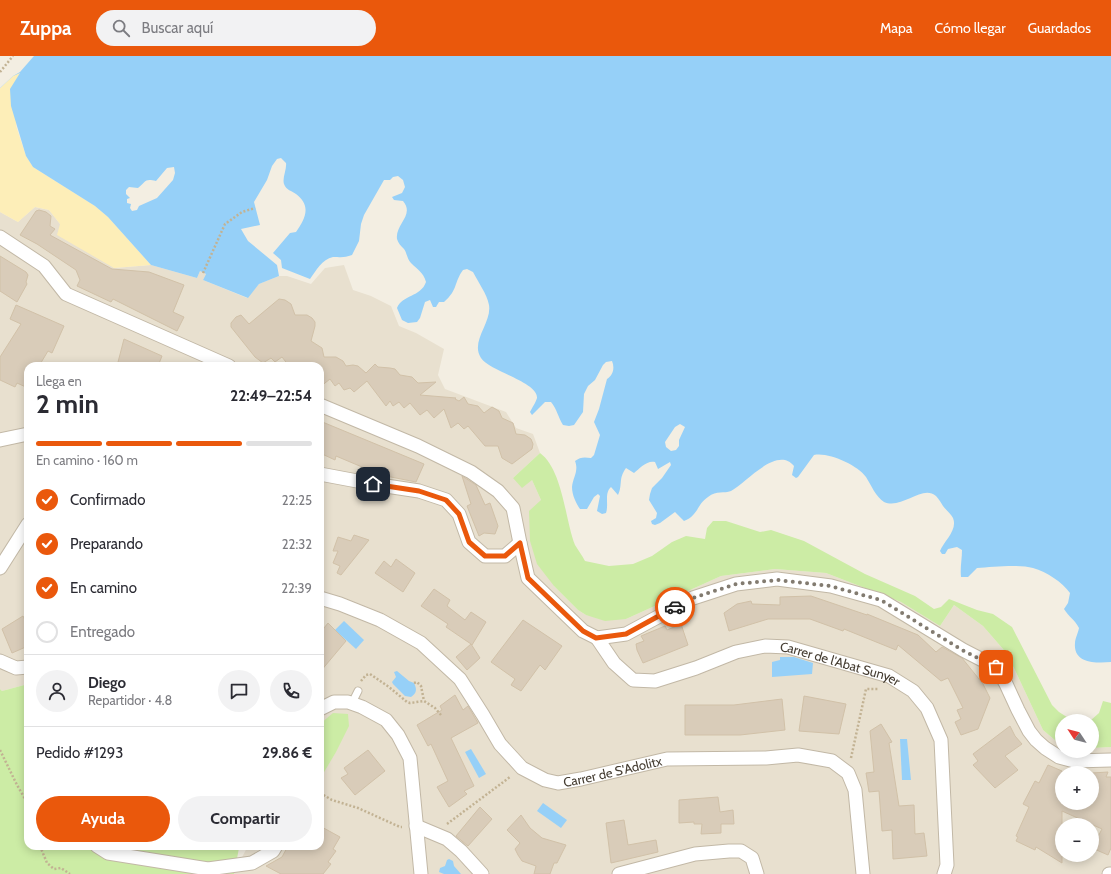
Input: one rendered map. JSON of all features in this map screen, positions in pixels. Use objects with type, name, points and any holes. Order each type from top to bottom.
[{"type":"street","points":[[0,237],[44,266],[66,294],[220,362]]},
{"type":"street","points":[[324,407],[418,446],[471,472],[498,491],[513,508],[528,578],[583,631],[596,638],[626,634],[693,598],[736,584],[778,580],[830,586],[881,600],[962,650],[996,667],[1029,731],[1045,748],[1059,757],[1074,761],[1111,760]]},
{"type":"street","points":[[0,440],[24,435]]},
{"type":"street","points":[[324,475],[419,491],[446,500],[459,514],[469,542],[485,556],[505,556],[520,543]]},
{"type":"street","points":[[0,568],[24,530]]},
{"type":"street","name":"Carrer de S'Adolitx","points":[[324,599],[380,620],[421,642],[460,679],[500,744],[522,768],[545,780],[558,783],[581,780],[667,759],[766,758],[798,755],[832,761],[848,773]]},
{"type":"street","name":"Carrer de l'Abat Sunyer","points":[[596,638],[614,663],[633,680],[655,681],[736,652],[765,646],[788,647],[889,676],[913,691],[927,708],[940,740],[947,865],[944,874]]},
{"type":"street","points":[[0,661],[16,668],[24,667]]},
{"type":"street","points":[[324,707],[334,702],[352,703],[386,720],[398,735],[410,758],[421,874]]},
{"type":"street","points":[[848,773],[855,790],[863,874]]},
{"type":"street","points":[[416,826],[447,839],[461,851],[482,874]]},
{"type":"street","points":[[103,850],[108,853],[208,869],[252,863],[274,850]]},
{"type":"street","points":[[619,874],[695,854],[729,851],[741,851],[752,858],[757,874]]},
{"type":"lane","points":[[352,703],[358,691]]},
{"type":"path","points":[[0,72],[13,56]]},
{"type":"path","points":[[203,273],[225,224],[242,212],[256,208]]},
{"type":"path","points":[[848,773],[866,689],[878,689],[883,685],[889,676]]},
{"type":"path","points":[[376,677],[407,702],[424,701],[435,708],[441,715]]},
{"type":"path","points":[[414,683],[417,682],[421,686],[424,701]]},
{"type":"path","points":[[0,750],[16,785],[24,798]]},
{"type":"path","points":[[434,833],[522,768]]},
{"type":"path","points":[[324,795],[332,800],[358,808],[400,828],[416,826]]},
{"type":"path","points":[[42,850],[47,863],[54,869],[61,868],[70,874]]},
{"type":"shaded area","points":[[35,207],[49,210],[60,224],[114,268],[151,265],[197,278],[200,271],[206,274],[203,280],[247,298],[259,284],[279,276],[287,276],[311,284],[325,268],[344,265],[353,290],[371,296],[391,306],[399,326],[416,333],[444,349],[438,375],[445,389],[506,412],[516,428],[533,434],[540,453],[513,478],[532,480],[541,500],[554,586],[578,610],[586,615],[626,619],[721,576],[775,569],[826,573],[901,602],[940,626],[954,605],[983,626],[1003,649],[1014,668],[1043,730],[1055,740],[1055,758],[1099,758],[1099,748],[1111,747],[1111,874],[233,874],[246,850],[324,850],[324,362],[24,362],[24,685],[2,691],[0,689],[0,212],[18,222]]},
{"type":"green space","points":[[540,453],[548,461],[559,483],[575,545],[585,561],[609,566],[633,564],[652,556],[672,542],[686,536],[705,539],[707,528],[713,521],[726,521],[760,532],[771,530],[804,541],[865,574],[915,596],[934,609],[941,607],[949,599],[977,610],[993,614],[1012,627],[1052,705],[1062,714],[1055,714],[1055,740],[1043,730],[1014,668],[1003,649],[983,626],[954,605],[940,626],[901,602],[826,573],[775,569],[721,576],[626,619],[605,621],[586,615],[578,610],[554,586],[537,564],[530,541],[529,511],[541,500],[532,480],[522,488],[513,478]]},
{"type":"green space","points":[[24,685],[24,850],[239,850],[234,874],[0,874],[0,689],[2,691]]},
{"type":"green space","points":[[1103,701],[1111,703],[1111,747],[1099,748],[1099,713]]},
{"type":"green space","points":[[333,713],[348,714],[349,726],[324,772],[324,721]]},
{"type":"sand","points":[[20,72],[16,126],[26,156],[33,167],[95,206],[108,217],[151,265],[114,268],[57,235],[60,224],[49,210],[35,207],[18,222],[0,212],[0,88],[13,76]]},
{"type":"water","points":[[0,56],[1111,56],[1111,662],[1087,661],[1078,655],[1075,650],[1075,640],[1079,628],[1064,609],[1068,603],[1070,593],[1058,581],[1033,568],[1020,566],[977,568],[968,577],[961,577],[962,550],[957,547],[948,549],[945,554],[942,554],[940,551],[954,527],[954,522],[952,516],[936,496],[930,493],[924,493],[898,503],[891,504],[884,502],[876,494],[862,472],[835,457],[827,455],[814,455],[796,478],[792,475],[794,466],[787,461],[779,460],[771,463],[753,474],[731,491],[717,493],[708,497],[689,519],[684,521],[675,512],[655,525],[652,524],[651,521],[656,518],[657,513],[649,500],[650,494],[652,488],[662,478],[671,465],[670,462],[658,469],[655,462],[649,462],[634,473],[626,468],[622,475],[618,495],[611,487],[608,492],[606,513],[602,514],[597,511],[600,496],[598,494],[594,497],[587,509],[580,509],[574,499],[572,490],[576,471],[575,461],[586,457],[591,458],[594,455],[600,435],[594,422],[607,379],[613,371],[612,361],[606,362],[603,365],[595,380],[588,386],[584,394],[583,412],[574,425],[563,425],[555,407],[551,402],[545,402],[532,415],[530,412],[537,398],[535,392],[522,382],[486,363],[481,358],[478,352],[478,345],[489,312],[489,305],[473,272],[467,269],[463,270],[458,278],[452,294],[444,302],[439,302],[436,307],[433,307],[430,300],[425,302],[420,318],[417,322],[408,323],[402,320],[397,308],[399,304],[420,291],[426,282],[422,273],[410,261],[397,239],[397,234],[407,211],[403,201],[394,200],[392,197],[402,193],[405,187],[403,180],[398,176],[393,177],[390,180],[384,180],[364,215],[361,224],[359,241],[352,255],[329,258],[320,266],[310,279],[282,268],[281,260],[273,253],[290,233],[296,232],[305,213],[304,203],[284,184],[286,163],[281,158],[277,159],[254,202],[260,225],[241,229],[248,241],[277,265],[279,276],[259,284],[248,298],[203,280],[206,274],[200,271],[197,278],[151,265],[108,217],[95,206],[33,167],[26,156],[11,106],[10,89],[20,73],[13,76],[0,88]],"holes":[[[174,167],[175,173],[173,180],[157,198],[139,206],[137,210],[132,211],[130,208],[131,204],[127,203],[127,199],[130,198],[126,194],[126,190],[129,187],[138,188],[147,180],[156,181],[167,168]],[[680,424],[685,427],[679,440],[679,446],[676,450],[671,451],[666,447],[665,442],[675,427]]]},
{"type":"water","points":[[344,621],[364,640],[356,649],[335,630]]},
{"type":"water","points":[[780,657],[794,657],[813,663],[812,674],[772,677],[772,662],[780,660]]},
{"type":"water","points":[[397,671],[409,681],[414,683],[416,691],[411,697],[405,696],[393,684],[392,682],[396,677],[394,672]]},
{"type":"water","points":[[900,739],[907,739],[911,780],[902,780]]},
{"type":"water","points":[[471,749],[486,774],[479,778],[465,752]]},
{"type":"water","points":[[543,803],[567,820],[561,828],[537,811]]},
{"type":"water","points":[[449,859],[453,861],[454,866],[461,874],[444,874],[439,872],[440,868],[445,866],[447,860]]},
{"type":"pier","points":[[0,56],[34,56],[20,72],[13,76],[0,88]]},
{"type":"building","points":[[39,210],[46,212],[51,216],[50,226],[55,229],[50,235],[112,269],[149,272],[184,285],[173,312],[184,317],[177,331],[113,299],[111,302],[77,286],[80,280],[76,270],[37,244],[20,235],[36,211]]},
{"type":"building","points":[[0,256],[26,272],[28,275],[26,282],[27,284],[17,302],[0,291]]},
{"type":"building","points":[[279,299],[285,300],[291,304],[295,315],[307,315],[315,322],[311,341],[322,348],[324,357],[336,357],[343,361],[346,366],[358,366],[366,373],[375,364],[378,367],[395,369],[400,375],[412,377],[418,383],[436,382],[420,395],[456,398],[455,399],[459,401],[464,397],[468,404],[478,406],[484,413],[492,407],[499,411],[502,418],[513,423],[516,434],[525,435],[531,439],[533,444],[532,449],[512,464],[502,458],[498,446],[485,446],[468,426],[464,429],[458,423],[451,428],[444,409],[434,418],[427,410],[420,415],[410,403],[404,408],[399,402],[393,406],[390,401],[386,406],[367,381],[354,392],[350,388],[344,390],[339,383],[335,386],[330,379],[324,384],[324,362],[286,362],[282,357],[275,362],[271,358],[262,362],[255,357],[231,327],[231,323],[236,317],[241,315],[249,324]]},
{"type":"building","points":[[16,305],[64,326],[52,353],[48,351],[41,362],[24,362],[24,386],[17,383],[15,387],[0,380],[0,357],[21,324],[10,319]]},
{"type":"building","points":[[124,339],[162,356],[160,362],[118,362]]},
{"type":"building","points":[[324,423],[424,464],[416,482],[381,475],[336,456],[335,460],[324,455]]},
{"type":"building","points":[[462,476],[476,485],[485,505],[490,503],[498,526],[495,534],[484,533],[479,536],[467,506],[471,504]]},
{"type":"building","points":[[354,535],[369,540],[341,575],[337,573],[340,566],[333,563],[338,551],[333,551],[338,537],[351,541]]},
{"type":"building","points":[[396,559],[415,573],[403,592],[375,573],[384,561],[391,567]]},
{"type":"building","points":[[434,589],[450,600],[447,606],[465,620],[471,612],[486,622],[472,645],[446,627],[448,624],[421,606]]},
{"type":"building","points":[[811,596],[867,614],[918,635],[936,652],[942,647],[962,658],[983,684],[990,698],[978,729],[961,735],[955,722],[961,719],[957,710],[963,708],[948,678],[941,681],[898,645],[896,650],[844,629],[843,631],[810,619],[768,619],[729,631],[724,613],[737,604],[751,601],[752,604],[780,605],[780,597]]},
{"type":"building","points":[[23,616],[24,648],[12,653],[2,629]]},
{"type":"building","points":[[523,620],[562,646],[545,670],[540,665],[521,691],[511,685],[515,679],[491,662]]},
{"type":"building","points":[[328,623],[346,641],[324,667],[324,628]]},
{"type":"building","points":[[681,624],[688,645],[643,663],[636,644],[644,641],[641,636],[665,626],[667,630]]},
{"type":"building","points":[[471,644],[480,658],[467,670],[456,657]]},
{"type":"building","points":[[455,695],[463,710],[468,706],[478,723],[451,738],[474,786],[464,791],[467,794],[449,807],[437,787],[448,781],[431,744],[428,746],[417,725],[442,710],[440,706]]},
{"type":"building","points":[[804,696],[846,704],[839,734],[799,731]]},
{"type":"building","points":[[782,699],[785,730],[740,735],[685,735],[685,705],[734,705]]},
{"type":"building","points":[[881,724],[892,742],[889,743],[899,806],[914,805],[915,834],[924,833],[927,856],[893,859],[892,830],[882,831],[879,791],[869,792],[866,773],[874,772],[870,731]]},
{"type":"building","points":[[1010,726],[1015,736],[1022,744],[1005,756],[1018,770],[995,788],[973,765],[978,761],[973,754]]},
{"type":"building","points":[[368,750],[385,771],[355,795],[341,778],[348,774],[344,768]]},
{"type":"building","points":[[1048,765],[1055,768],[1055,810],[1099,810],[1099,773],[1108,772],[1106,777],[1111,777],[1111,848],[1108,855],[1099,851],[1099,835],[1102,829],[1099,828],[1099,818],[1078,818],[1062,811],[1062,818],[1055,818],[1055,859],[1036,847],[1035,850],[1016,841],[1018,837],[1016,836],[1029,807],[1023,804],[1035,781],[1039,783]]},
{"type":"building","points":[[718,797],[720,812],[733,810],[734,824],[721,824],[721,833],[701,834],[702,824],[694,824],[694,822],[679,823],[679,800]]},
{"type":"building","points":[[480,807],[492,819],[468,846],[456,836]]},
{"type":"building","points":[[521,815],[530,828],[542,838],[566,845],[557,863],[554,863],[550,874],[534,874],[536,866],[522,861],[515,849],[520,843],[507,830]]},
{"type":"building","points":[[624,820],[628,845],[656,840],[658,852],[611,863],[606,823]]},
{"type":"building","points":[[324,828],[340,837],[333,849],[336,851],[328,862],[331,864],[323,874],[281,874],[266,866],[282,857],[286,850],[324,850]]},
{"type":"way so far","points":[[675,607],[693,598],[736,584],[778,580],[830,586],[881,600],[962,650],[996,667]]},
{"type":"route","points":[[373,484],[419,491],[446,500],[459,514],[469,542],[485,556],[505,556],[520,543],[528,578],[583,631],[596,638],[626,634],[675,607]]}]
